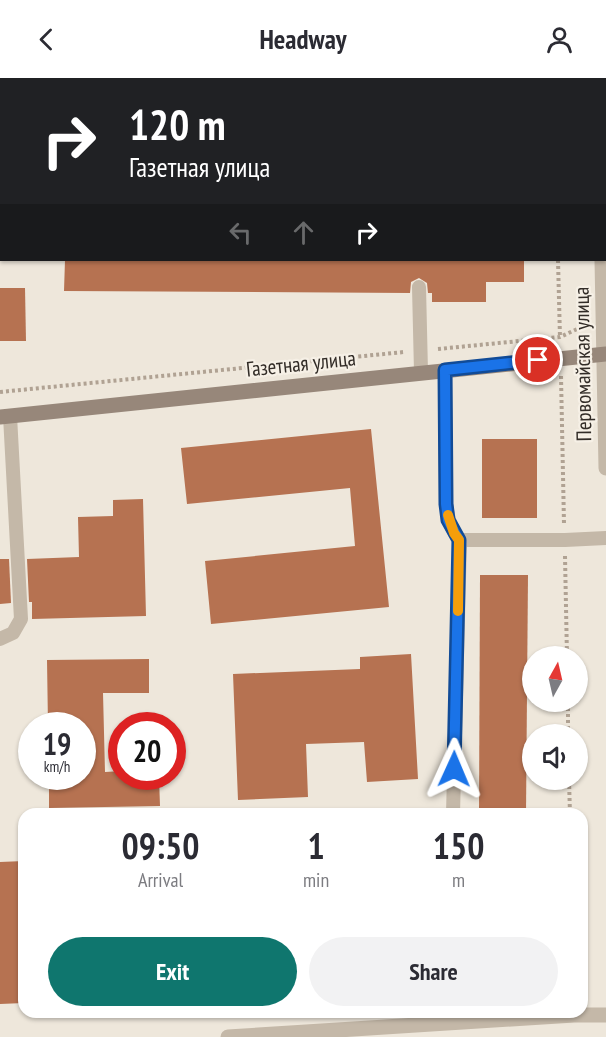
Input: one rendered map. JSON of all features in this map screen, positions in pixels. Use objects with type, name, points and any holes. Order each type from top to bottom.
[{"type":"main road","name":"Газетная улица","points":[[5,416],[605,354]]},
{"type":"street","name":"Первомайская улица","points":[[602,261],[606,468]]},
{"type":"street","points":[[588,1015],[606,1015]]},
{"type":"street","points":[[228,1037],[408,1032],[449,1018]]},
{"type":"lane","points":[[419,287],[421,372]]},
{"type":"lane","points":[[445,370],[446,504],[448,520],[459,540],[453,808]]},
{"type":"lane","points":[[0,639],[13,633],[21,619],[5,416]]},
{"type":"lane","points":[[459,540],[565,540],[606,537]]},
{"type":"path","points":[[558,261],[567,646]]},
{"type":"path","points":[[0,392],[560,337],[603,316]]},
{"type":"path","points":[[569,790],[570,808]]},
{"type":"building","points":[[65,261],[524,261],[524,282],[486,282],[486,302],[432,302],[432,293],[428,293],[427,283],[419,278],[411,282],[410,293],[64,291]]},
{"type":"building","points":[[0,288],[25,288],[26,341],[0,341]]},
{"type":"building","points":[[371,429],[389,607],[211,624],[205,561],[355,546],[350,488],[187,504],[181,448]]},
{"type":"building","points":[[482,439],[537,439],[537,518],[482,518]]},
{"type":"building","points":[[143,499],[146,616],[32,619],[27,559],[79,557],[78,517],[113,516],[113,500]]},
{"type":"building","points":[[0,559],[9,559],[11,603],[0,604]]},
{"type":"building","points":[[480,575],[528,575],[527,646],[522,646],[522,712],[527,712],[527,724],[522,724],[522,790],[526,790],[526,808],[479,808]]},
{"type":"building","points":[[411,654],[418,779],[367,782],[364,742],[306,744],[308,797],[238,800],[233,674],[360,669],[360,657]]},
{"type":"building","points":[[149,659],[149,693],[103,693],[105,772],[108,772],[108,790],[159,790],[160,806],[49,808],[49,790],[96,790],[96,712],[48,712],[47,660]]},
{"type":"building","points":[[18,861],[18,1003],[0,1004],[0,862]]},
{"type":"slow traffic","points":[[448,515],[448,520],[459,540],[458,611]]},
{"type":"route","points":[[454,769],[459,540],[448,520],[446,504],[445,370],[538,360]]}]
